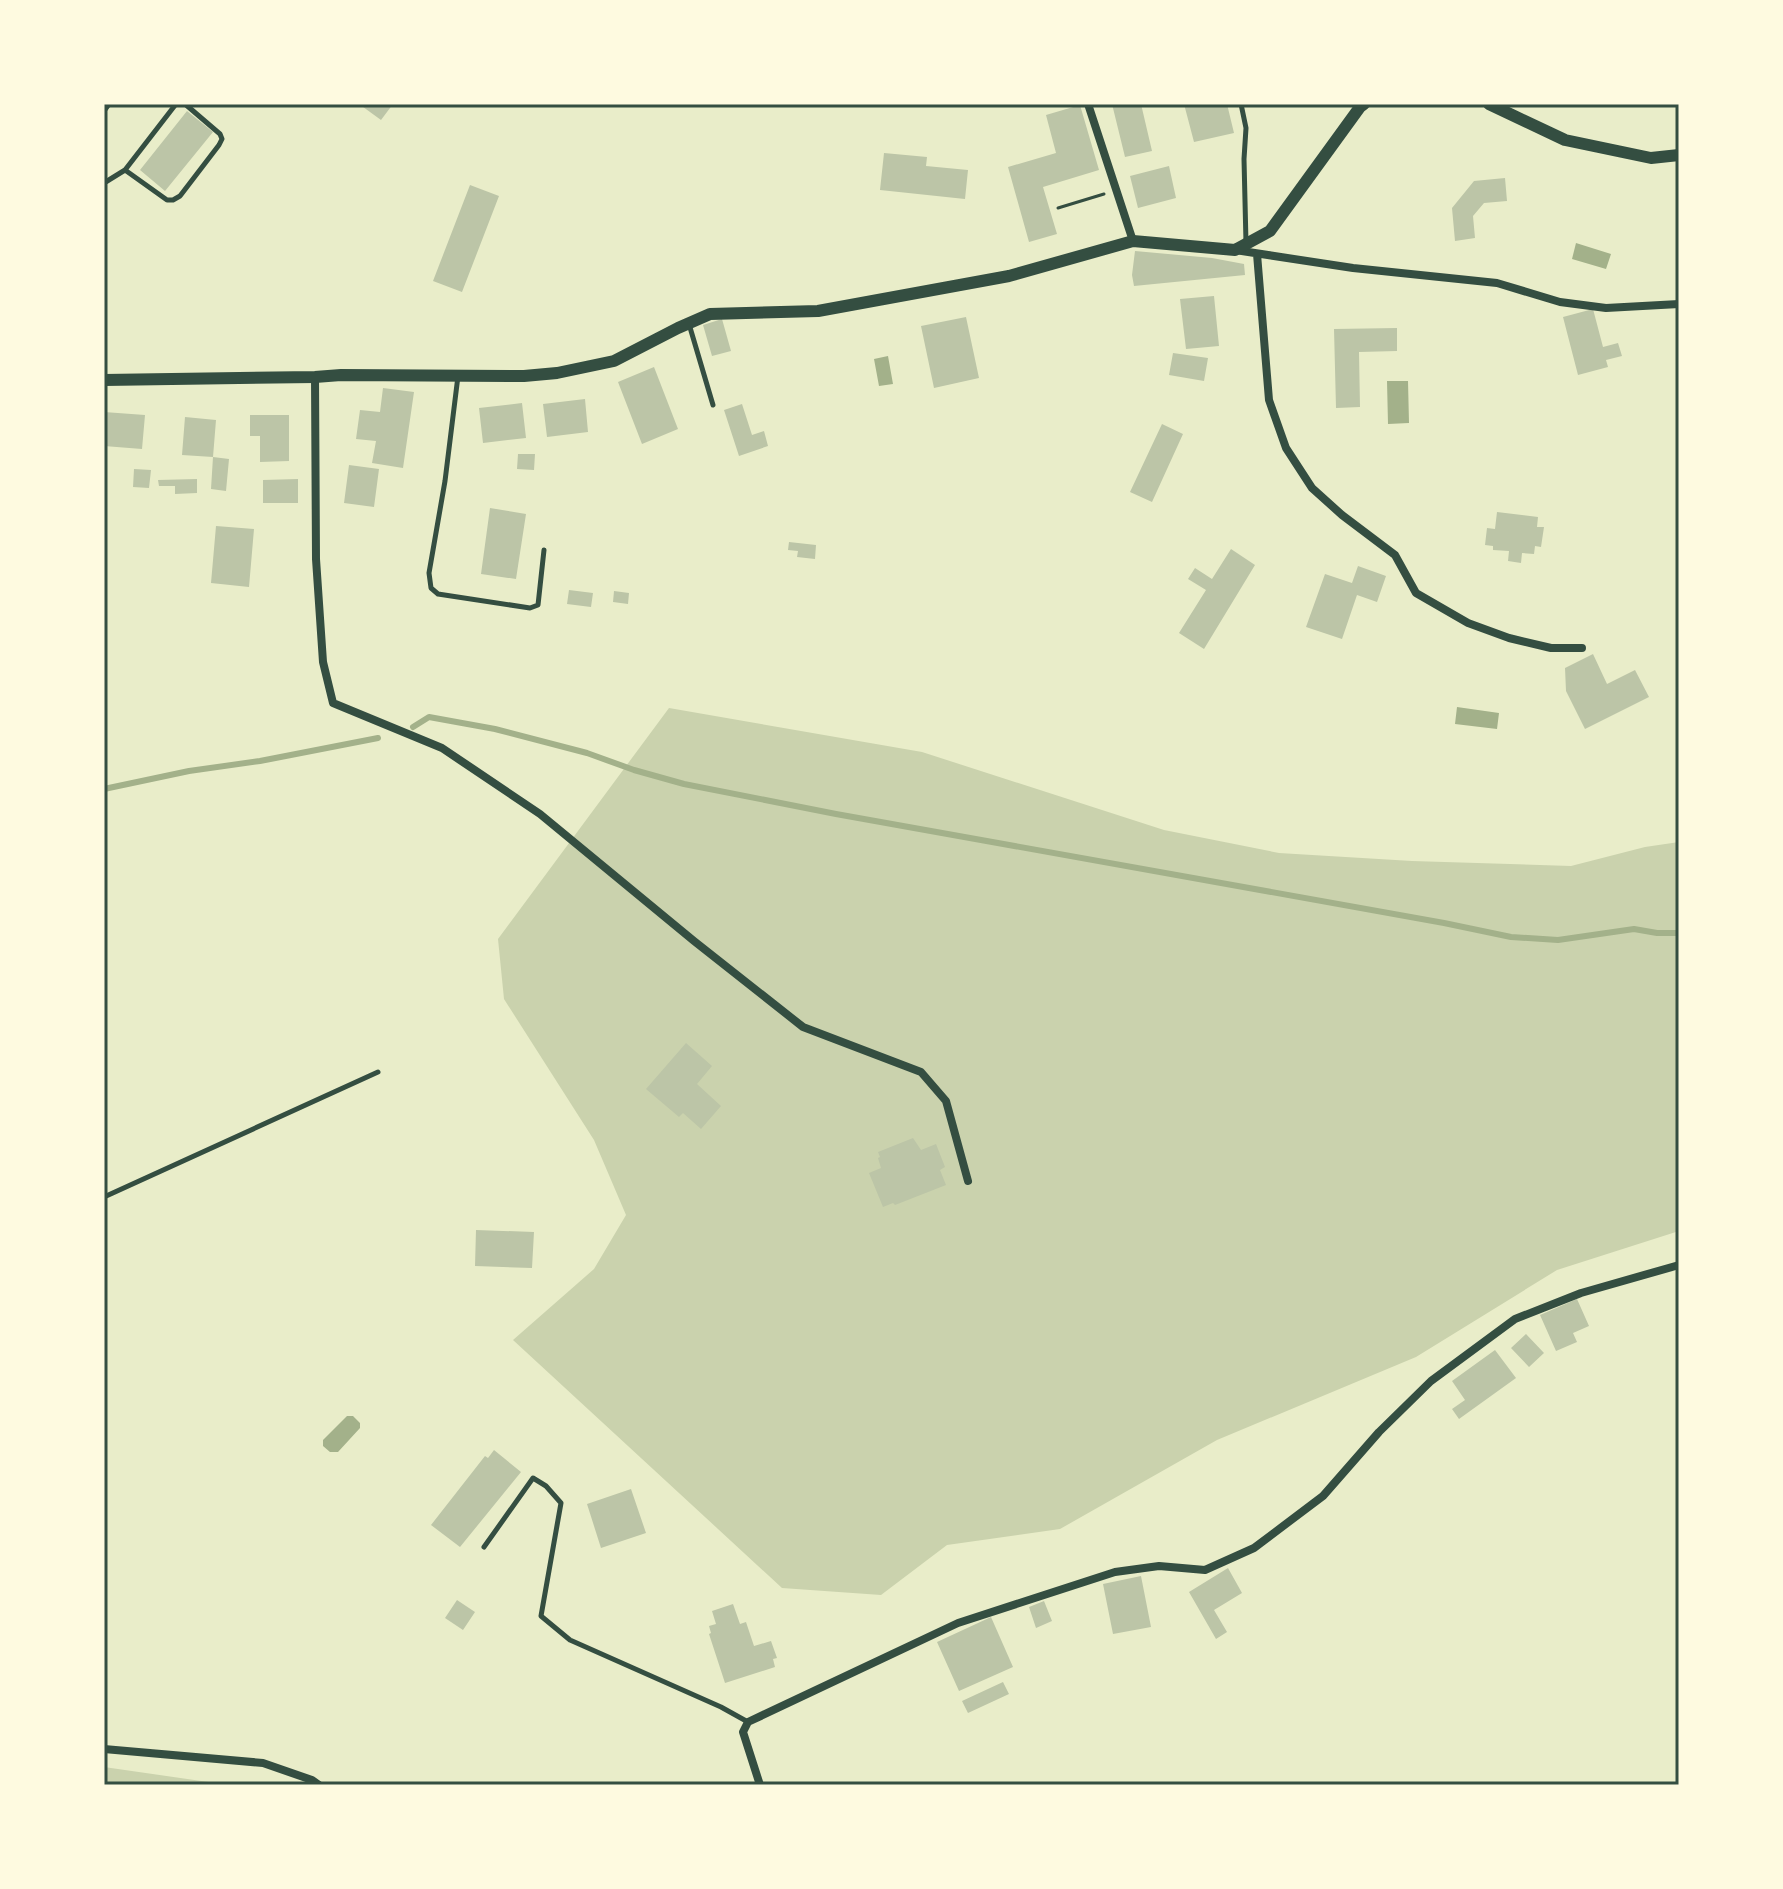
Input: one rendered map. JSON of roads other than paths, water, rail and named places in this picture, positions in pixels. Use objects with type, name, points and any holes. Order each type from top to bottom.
[{"type":"street","points":[[1088,104],[1133,241]]},
{"type":"street","points":[[1489,104],[1565,140],[1651,158],[1679,155]]},
{"type":"street","points":[[1240,247],[1270,231],[1361,105]]},
{"type":"street","points":[[104,380],[341,375],[524,376],[557,373],[614,361],[710,314],[818,311],[1009,276],[1133,241],[1240,247],[1257,254],[1353,268],[1497,283],[1560,302],[1606,308],[1679,304]]},
{"type":"street","points":[[1257,254],[1269,400],[1286,448],[1312,488],[1395,555],[1416,593],[1468,623],[1509,638],[1551,648],[1582,648]]},
{"type":"street","points":[[315,377],[316,559],[323,662],[333,703],[442,748],[528,806],[803,1027],[921,1072],[946,1101],[968,1181]]},
{"type":"street","points":[[760,1785],[743,1732],[748,1722],[958,1623],[1115,1572],[1159,1566],[1205,1570],[1254,1548],[1323,1496],[1379,1432],[1431,1381],[1515,1319],[1581,1293],[1679,1265]]},
{"type":"street","points":[[104,1749],[263,1763],[319,1785]]},
{"type":"lane","points":[[104,111],[109,104]]},
{"type":"lane","points":[[104,183],[125,170],[176,104]]},
{"type":"lane","points":[[125,170],[167,200],[180,196],[222,139],[185,104]]},
{"type":"lane","points":[[1240,247],[1246,128],[1241,104]]},
{"type":"lane","points":[[688,323],[713,405]]},
{"type":"lane","points":[[459,375],[429,573],[431,588],[438,594],[530,608],[538,605],[544,550]]},
{"type":"lane","points":[[104,1197],[378,1072]]},
{"type":"lane","points":[[484,1547],[533,1478],[546,1486],[561,1503],[541,1616],[570,1640],[748,1722]]},
{"type":"waterway","points":[[413,727],[429,717],[495,729],[587,753],[684,784],[1511,937],[1558,940],[1634,929],[1679,933]]},
{"type":"waterway","points":[[104,789],[378,738]]}]
